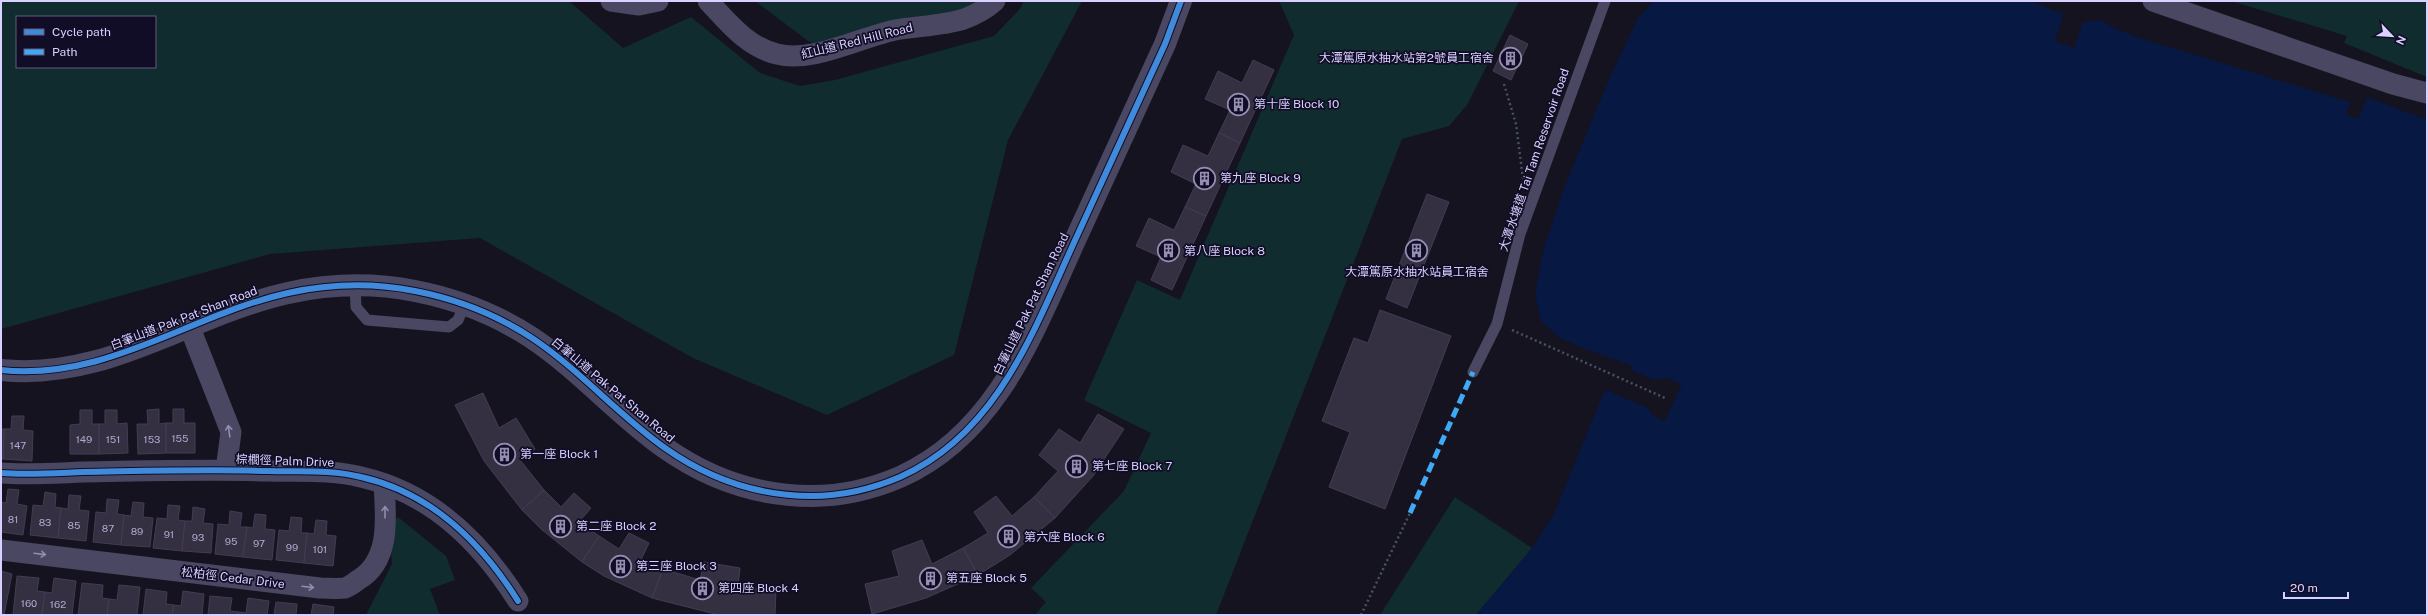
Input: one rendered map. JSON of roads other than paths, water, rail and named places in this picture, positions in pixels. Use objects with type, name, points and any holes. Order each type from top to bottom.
[{"type":"street","points":[[611,1],[639,6],[658,1]]},
{"type":"street","name":"紅山道 Red Hill Road","points":[[708,1],[736,31],[751,42],[775,54],[794,56],[814,55],[886,32],[962,19],[979,12],[995,1]]},
{"type":"street","name":"白筆山道 Pak Pat Shan Road","points":[[1,370],[38,372],[88,364],[142,348],[237,309],[286,293],[312,289],[355,286],[414,290],[465,304],[491,315],[532,338],[664,448],[686,462],[726,481],[765,493],[817,496],[856,492],[896,479],[935,458],[967,431],[988,408],[1015,367],[1158,59],[1181,1]]},
{"type":"street","points":[[2153,1],[2393,84],[2427,93]]},
{"type":"street","name":"棕櫚徑 Palm Drive","points":[[190,328],[231,432],[226,470]]},
{"type":"street","name":"棕櫚徑 Palm Drive","points":[[1,473],[226,470],[337,473],[361,476],[384,484],[417,499],[448,518],[499,570],[518,601]]},
{"type":"street","name":"松柏徑 Cedar Drive","points":[[1,550],[320,588],[346,588],[364,577],[377,562],[383,545],[386,514],[384,484]]},
{"type":"lane","name":"大潭水塘道 Tai Tam Reservoir Road","points":[[1473,372],[1497,324],[1520,234],[1605,1]]},
{"type":"lane","points":[[355,286],[356,308],[367,320],[449,326],[458,320],[465,304]]},
{"type":"water","points":[[1654,1],[2031,1],[2083,22],[2100,20],[2118,30],[2143,39],[2363,106],[2367,97],[2427,120],[2427,615],[1476,615],[1532,548],[1554,514],[1617,360],[1585,349],[1558,337],[1541,321],[1535,293],[1544,248],[1566,183],[1610,77],[1638,18]]},
{"type":"place","name":"大潭篤原水抽水站第2號員工宿舍","points":[[1510,58]]},
{"type":"place","name":"第十座 Block 10","points":[[1238,104]]},
{"type":"place","name":"第九座 Block 9","points":[[1204,178]]},
{"type":"place","name":"第八座 Block 8","points":[[1169,251]]},
{"type":"place","name":"大潭篤原水抽水站員工宿舍","points":[[1417,251]]},
{"type":"place","name":"第一座 Block 1","points":[[504,454]]},
{"type":"place","name":"第七座 Block 7","points":[[1076,466]]},
{"type":"place","name":"第二座 Block 2","points":[[561,526]]},
{"type":"place","name":"第六座 Block 6","points":[[1008,537]]},
{"type":"place","name":"第三座 Block 3","points":[[621,566]]},
{"type":"place","name":"第五座 Block 5","points":[[931,578]]},
{"type":"place","name":"第四座 Block 4","points":[[702,588]]}]
